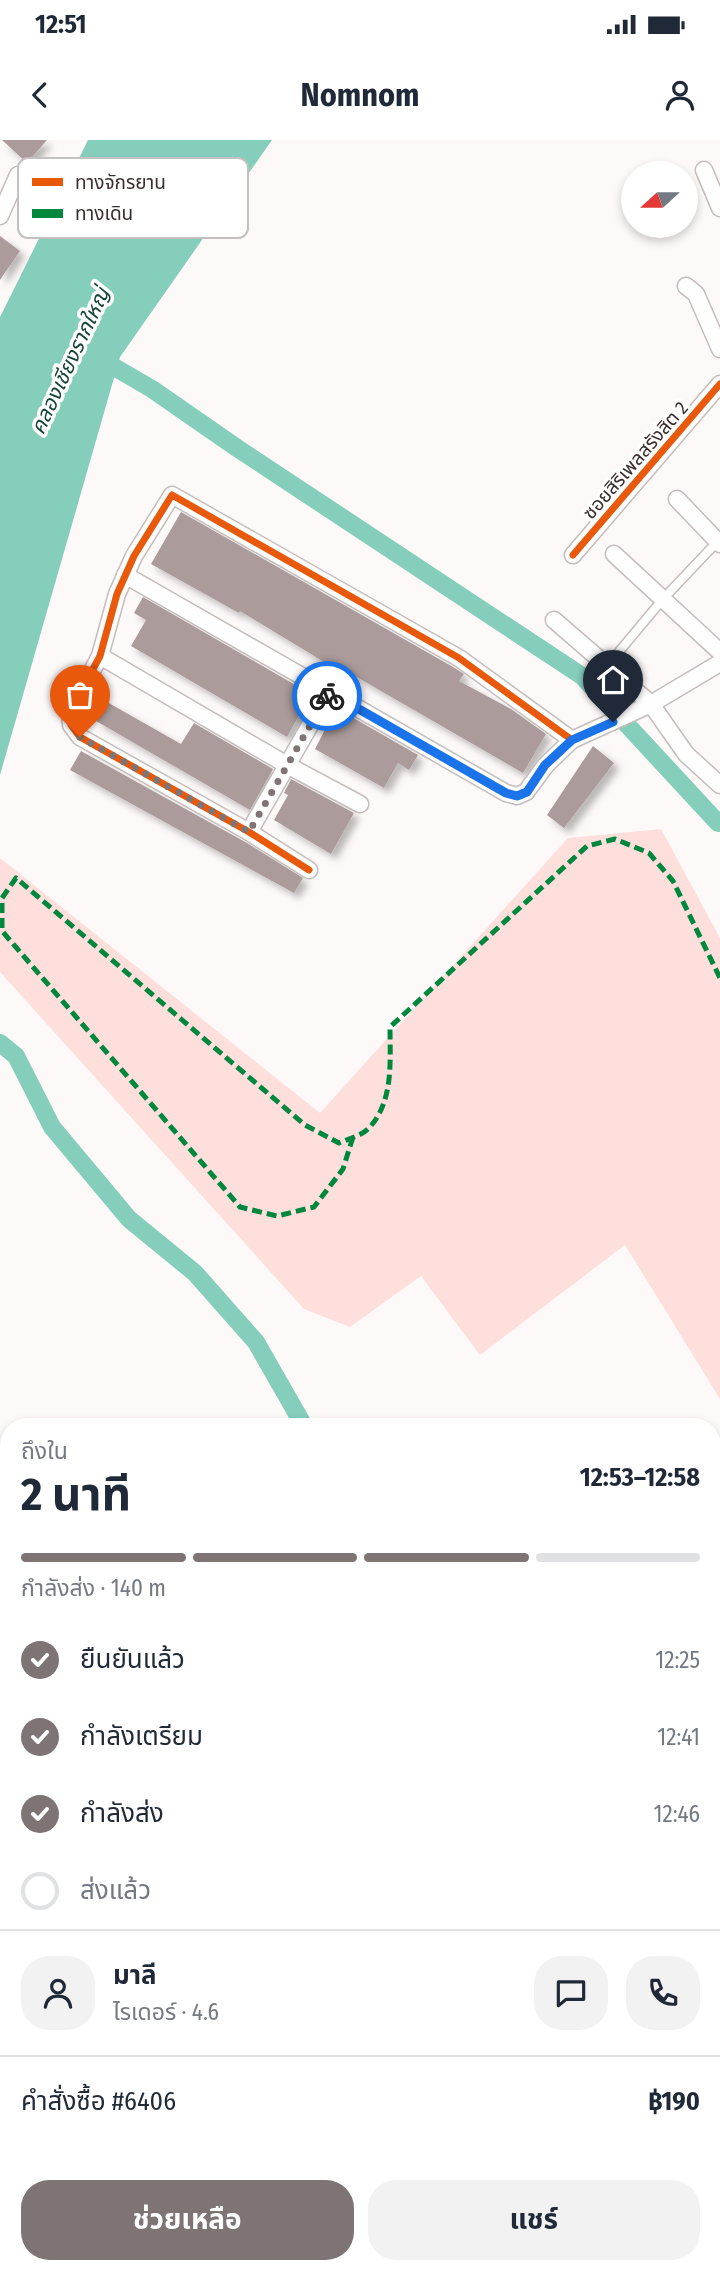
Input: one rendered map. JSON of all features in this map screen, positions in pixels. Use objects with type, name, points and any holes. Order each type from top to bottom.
[{"type":"street","points":[[704,170],[720,208]]},
{"type":"street","points":[[0,216],[18,174]]},
{"type":"street","points":[[686,286],[696,294],[720,349]]},
{"type":"street","name":"ซอยสิริเพลสรังสิต 2","points":[[573,555],[720,384]]},
{"type":"street","points":[[309,870],[249,832],[80,737],[71,725],[70,712],[100,656],[125,575],[172,495],[459,657],[572,740]]},
{"type":"street","points":[[677,499],[719,543]]},
{"type":"street","points":[[614,554],[720,652]]},
{"type":"street","points":[[125,575],[506,793],[517,796],[527,792],[545,765],[572,740],[651,705],[720,663]]},
{"type":"street","points":[[554,620],[651,705],[686,754],[720,785]]},
{"type":"street","points":[[100,656],[287,765],[360,804]]},
{"type":"street","points":[[249,832],[329,692]]},
{"type":"lane","points":[[607,666],[663,599],[719,543]]},
{"type":"shaded area","points":[[661,829],[720,938],[720,1399],[625,1245],[480,1355],[421,1276],[350,1327],[304,1309],[0,972],[0,858],[320,1113],[568,838]]},
{"type":"water","points":[[88,140],[272,140],[248,174],[248,158],[79,158]]},
{"type":"water","name":"คลองเชียงรากใหญ่","points":[[39,238],[203,238],[120,357],[0,775],[0,317]]},
{"type":"building","points":[[2,140],[47,140],[31,158],[22,158]]},
{"type":"building","points":[[0,236],[20,251],[0,280]]},
{"type":"building","points":[[181,512],[453,667],[464,674],[459,681],[511,709],[546,734],[523,773],[336,665],[334,668],[240,611],[239,613],[151,564]]},
{"type":"building","points":[[143,597],[311,694],[287,737],[131,646],[146,620],[134,613]]},
{"type":"building","points":[[107,702],[181,744],[194,723],[273,769],[250,810],[96,721]]},
{"type":"building","points":[[336,708],[418,755],[409,770],[398,763],[384,788],[315,749]]},
{"type":"building","points":[[593,746],[614,763],[564,828],[547,815]]},
{"type":"building","points":[[81,751],[247,843],[303,878],[294,893],[70,770]]},
{"type":"building","points":[[291,779],[354,813],[331,854],[274,820],[288,795],[284,793]]},
{"type":"waterway","name":"คลองเชียงรากใหญ่","points":[[97,357],[152,389],[582,676],[718,823]]},
{"type":"waterway","points":[[0,1043],[16,1056],[52,1127],[129,1219],[195,1273],[256,1342],[299,1418]]},
{"type":"marked path","points":[[353,1137],[343,1169],[314,1207],[277,1216],[240,1207],[2,931],[2,898],[16,878],[305,1125],[339,1143],[366,1130],[383,1106],[389,1080],[390,1027],[587,846],[615,839],[649,853],[673,881],[720,978]]},
{"type":"cycle path","points":[[573,555],[720,384]]},
{"type":"cycle path","points":[[309,870],[249,832],[80,737],[71,725],[70,712],[100,656],[117,594],[134,556],[172,495],[459,658],[572,740]]},
{"type":"way so far","points":[[80,737],[249,832],[327,696]]},
{"type":"route","points":[[327,696],[329,692],[506,793],[517,796],[527,792],[545,765],[572,740],[613,722]]}]
